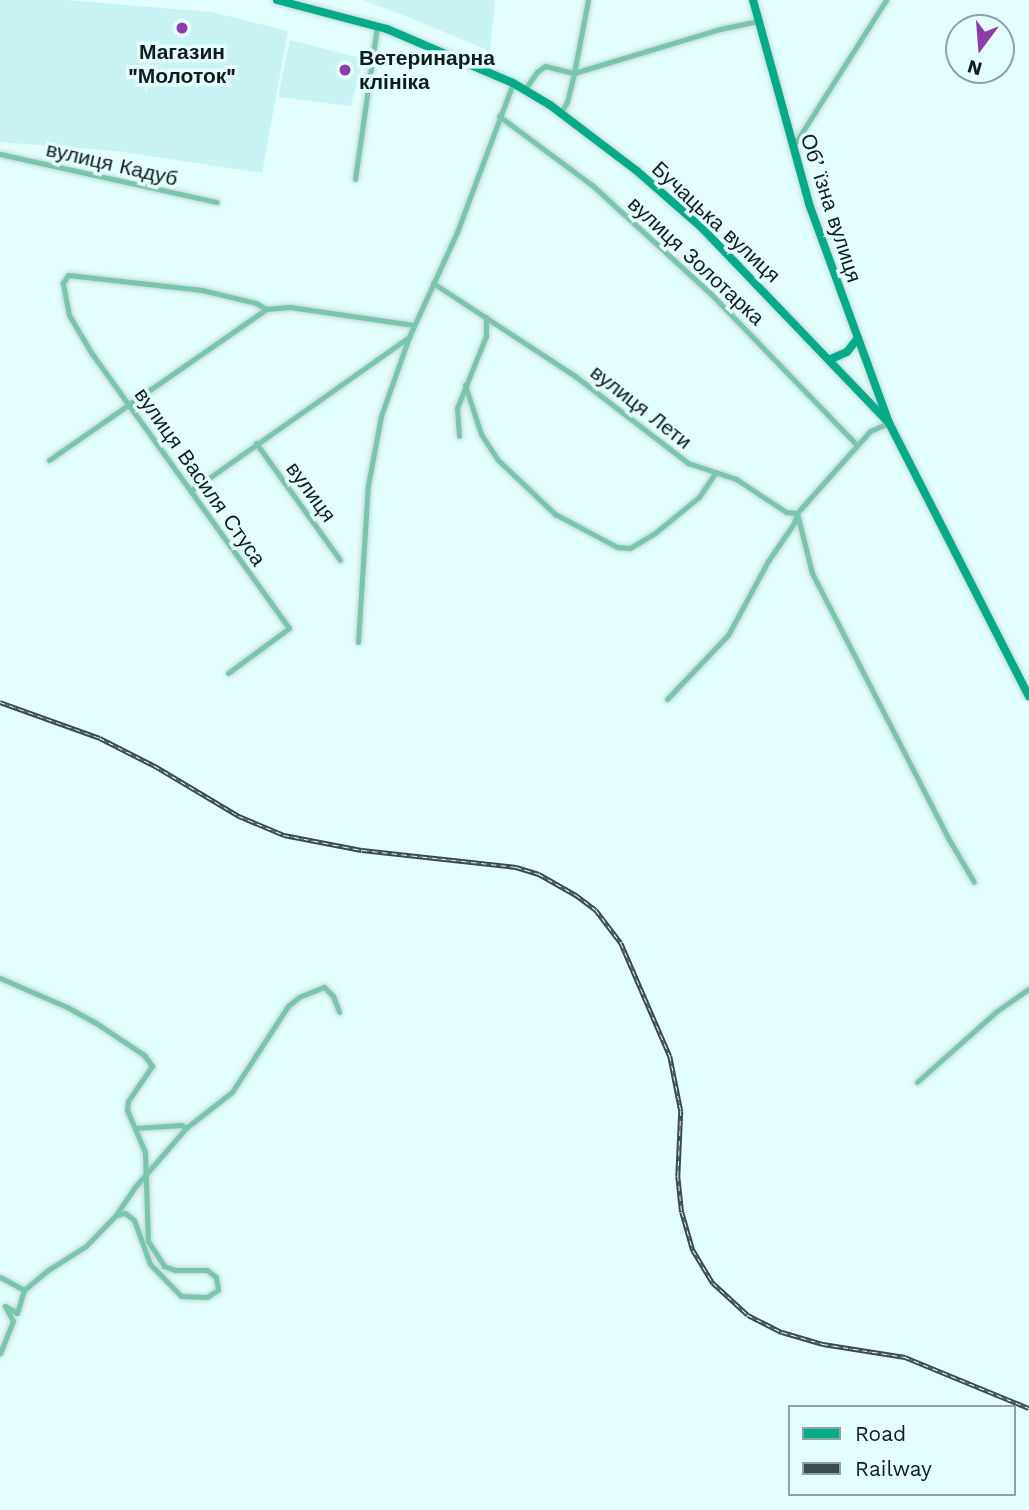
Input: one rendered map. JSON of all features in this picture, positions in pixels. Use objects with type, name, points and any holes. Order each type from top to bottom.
[{"type":"main road","name":"Бучацька вулиця","points":[[277,0],[377,25],[513,83],[561,112],[679,207],[831,359],[889,423]]},
{"type":"main road","name":"Обʼїзна вулиця","points":[[753,0],[792,148],[889,423]]},
{"type":"main road","points":[[831,359],[847,352],[858,339]]},
{"type":"main road","points":[[889,423],[1029,696]]},
{"type":"street","points":[[561,112],[568,98],[588,0]]},
{"type":"street","points":[[792,148],[886,0]]},
{"type":"street","points":[[525,89],[545,66],[574,73],[720,29],[759,21]]},
{"type":"street","points":[[355,179],[377,25]]},
{"type":"street","points":[[358,642],[368,485],[381,416],[408,337],[457,232],[513,83]]},
{"type":"street","name":"вулиця Золотарка","points":[[499,116],[592,185],[711,294],[857,445]]},
{"type":"street","name":"вулиця Кадуб","points":[[0,154],[217,202]]},
{"type":"street","name":"вулиця Василя Стуса","points":[[228,673],[289,628],[92,354],[69,315],[63,285],[68,275],[202,290],[259,304],[267,309]]},
{"type":"street","name":"вулиця Лети","points":[[433,283],[581,381],[686,462],[742,482],[783,511],[797,513]]},
{"type":"street","points":[[49,460],[267,309],[285,307],[414,325]]},
{"type":"street","points":[[458,436],[455,414],[487,333],[486,317]]},
{"type":"street","points":[[192,490],[408,337]]},
{"type":"street","points":[[465,385],[481,434],[498,460],[555,514],[617,547],[630,548],[649,537],[699,497],[716,472]]},
{"type":"street","points":[[667,699],[728,635],[764,567],[794,523],[797,513],[873,429],[889,423]]},
{"type":"street","name":"вулиця","points":[[256,443],[340,560]]},
{"type":"street","points":[[797,513],[810,567],[951,843],[974,882]]},
{"type":"street","points":[[0,978],[67,1007],[144,1055],[152,1066],[128,1101],[127,1110],[145,1152],[147,1173],[144,1200],[152,1251],[164,1266],[176,1270],[207,1270],[216,1277],[218,1290],[207,1297],[181,1296],[150,1264],[134,1220],[125,1213],[116,1215]]},
{"type":"street","points":[[0,1353],[13,1321],[5,1306],[17,1313],[23,1290],[86,1246],[116,1215],[147,1173],[186,1128],[232,1092],[288,1006],[324,987],[333,996],[340,1012]]},
{"type":"street","points":[[916,1082],[997,1011],[1029,989]]},
{"type":"street","points":[[135,1128],[181,1125],[186,1128]]},
{"type":"street","points":[[0,1277],[23,1290]]},
{"type":"shaded area","points":[[0,0],[66,0],[212,12],[288,31],[262,173],[116,151],[0,142]]},
{"type":"shaded area","points":[[363,0],[495,0],[490,51],[405,16]]},
{"type":"shaded area","name":"Ветеринарна клініка","points":[[290,40],[363,59],[351,106],[278,97]]},
{"type":"railway","points":[[0,702],[100,738],[155,766],[239,816],[284,835],[362,850],[516,867],[539,874],[576,895],[596,910],[621,943],[670,1056],[681,1111],[678,1176],[682,1212],[693,1250],[713,1283],[748,1315],[782,1332],[823,1344],[905,1357],[1029,1408]]},
{"type":"place","name":"Магазин \"Молоток\"","points":[[182,28]]},
{"type":"place","name":"Ветеринарна клініка","points":[[345,70]]}]
